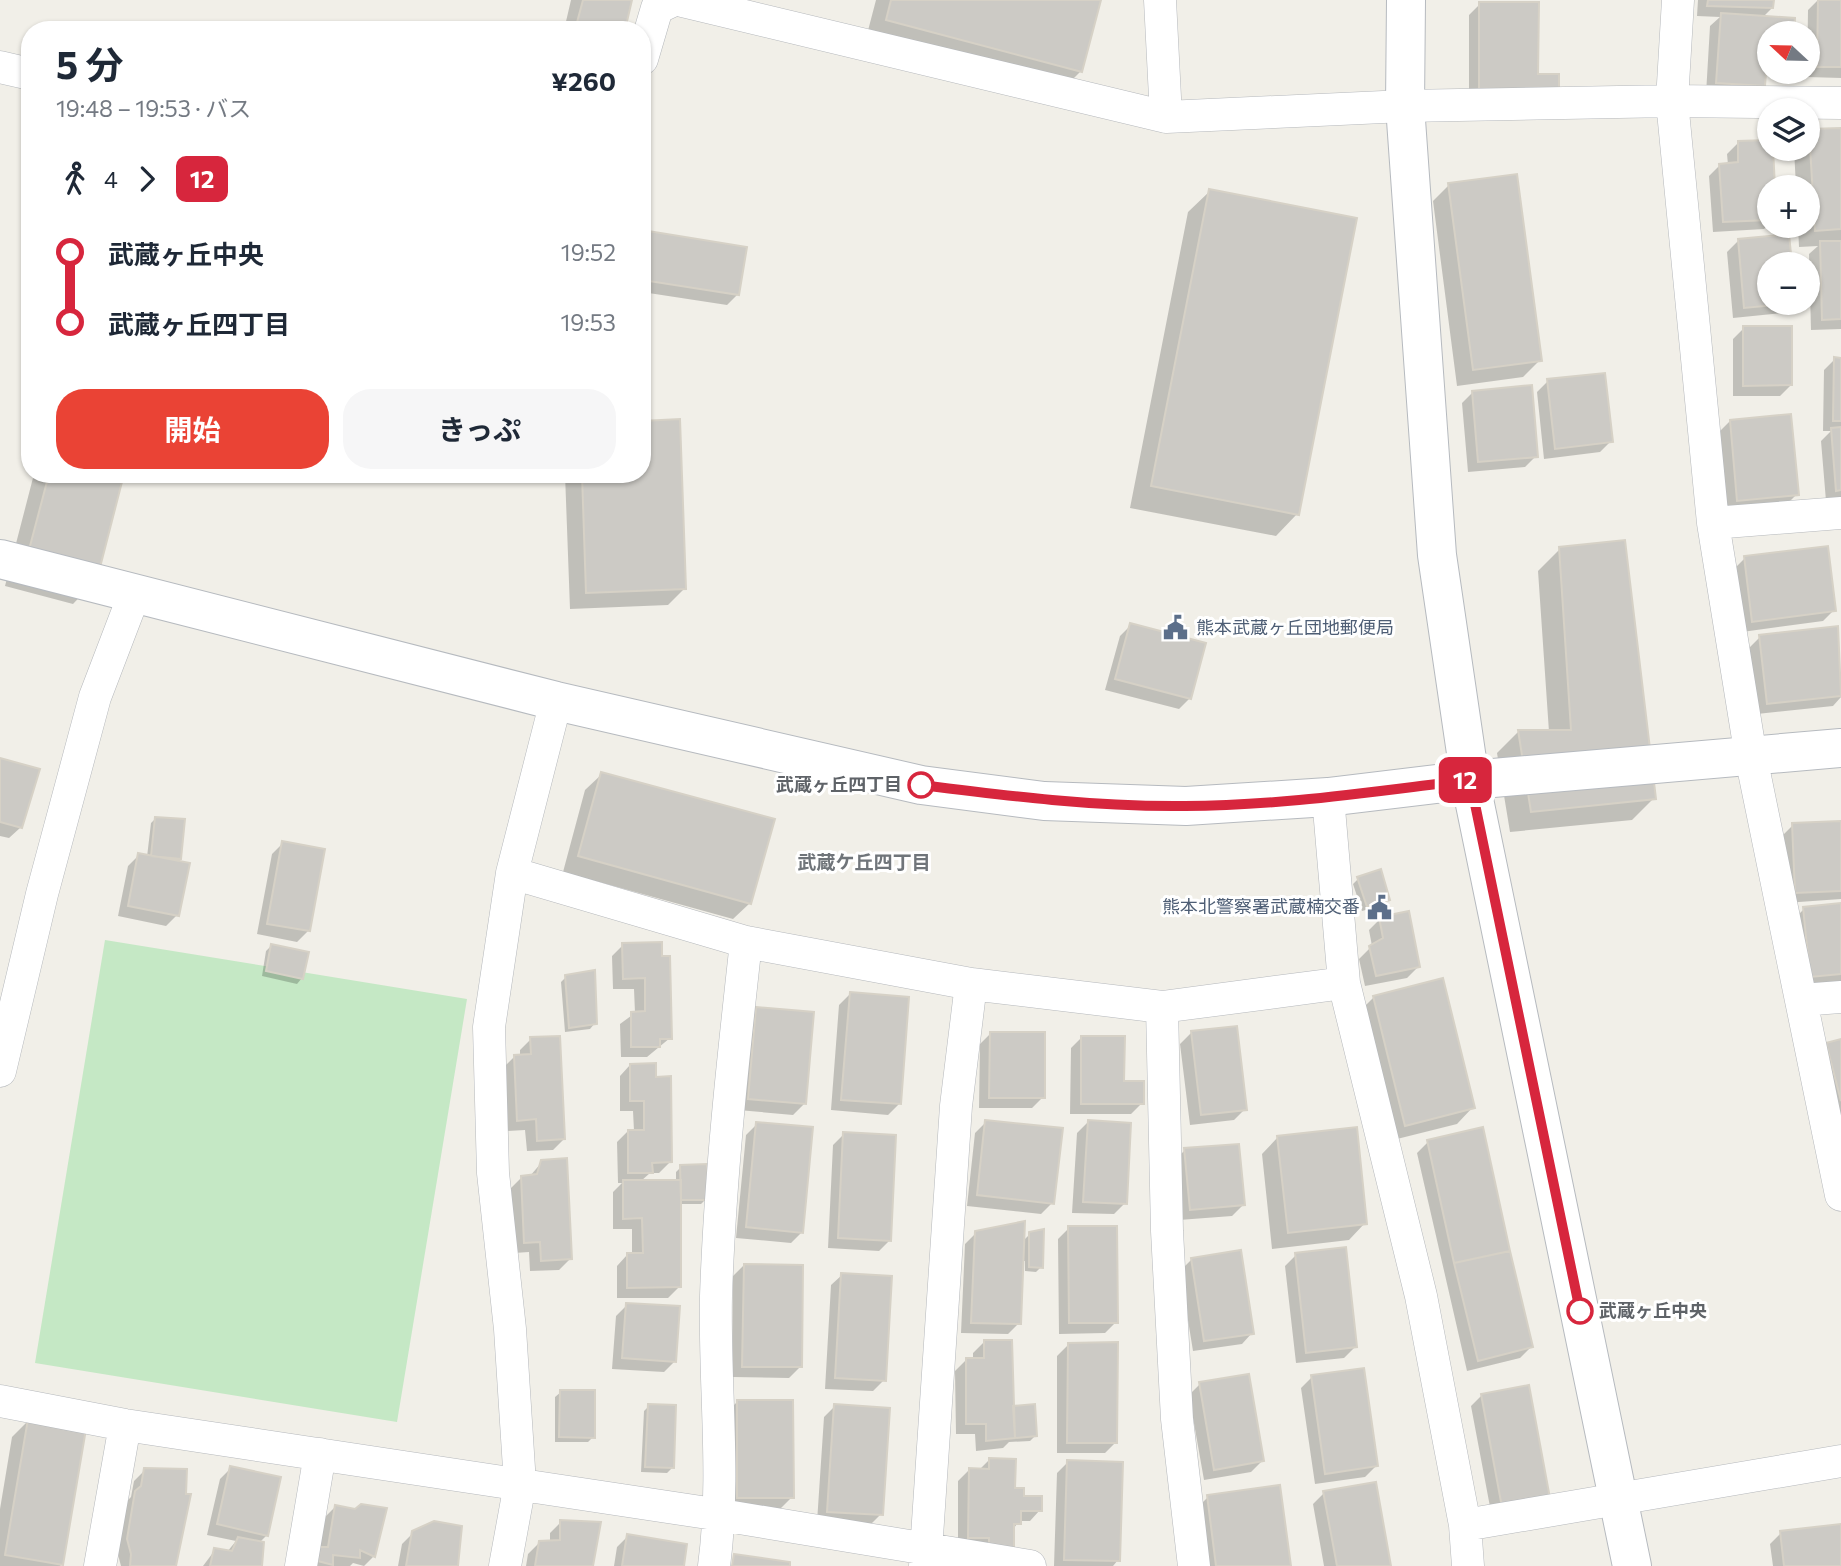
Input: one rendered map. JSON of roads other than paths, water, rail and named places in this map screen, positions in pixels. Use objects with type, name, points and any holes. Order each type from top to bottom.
[{"type":"street","points":[[651,29],[657,8],[676,0],[1166,117],[1405,106],[1672,101],[1841,103]]},
{"type":"street","points":[[1160,0],[1166,117]]},
{"type":"street","points":[[1406,0],[1405,106],[1437,555],[1470,780],[1632,1566]]},
{"type":"street","points":[[1678,0],[1672,101],[1713,523],[1751,757],[1841,1195]]},
{"type":"street","points":[[0,67],[21,72]]},
{"type":"street","points":[[1713,523],[1841,513]]},
{"type":"street","points":[[0,559],[556,701],[920,785],[1044,801],[1186,806],[1328,797],[1470,780],[1841,748]]},
{"type":"street","points":[[0,1071],[41,894],[95,697],[134,595]]},
{"type":"street","points":[[505,1566],[520,1484],[510,1329],[493,1173],[489,1027],[512,873],[556,701]]},
{"type":"street","points":[[1328,797],[1344,983],[1421,1296],[1465,1525],[1468,1566]]},
{"type":"street","points":[[512,873],[746,942],[971,984],[1162,1007],[1344,983]]},
{"type":"street","points":[[714,1566],[721,1515],[716,1297],[727,1107],[746,942]]},
{"type":"street","points":[[926,1558],[956,1106],[971,984]]},
{"type":"street","points":[[1801,1000],[1841,997]]},
{"type":"street","points":[[1162,1007],[1167,1231],[1177,1419],[1194,1566]]},
{"type":"street","points":[[0,1401],[125,1425],[721,1515],[926,1558],[1030,1566]]},
{"type":"street","points":[[100,1566],[125,1425]]},
{"type":"street","points":[[301,1566],[320,1454]]},
{"type":"street","points":[[1465,1525],[1841,1461]]},
{"type":"place","name":"熊本武蔵ヶ丘団地郵便局","points":[[1176,628]]},
{"type":"place","name":"武蔵ヶ丘四丁目","points":[[921,785]]},
{"type":"place","name":"熊本北警察署武蔵楠交番","points":[[1380,907]]},
{"type":"place","name":"武蔵ヶ丘中央","points":[[1580,1311]]},
{"type":"district","name":"武蔵ケ丘四丁目","points":[[864,862]]}]
